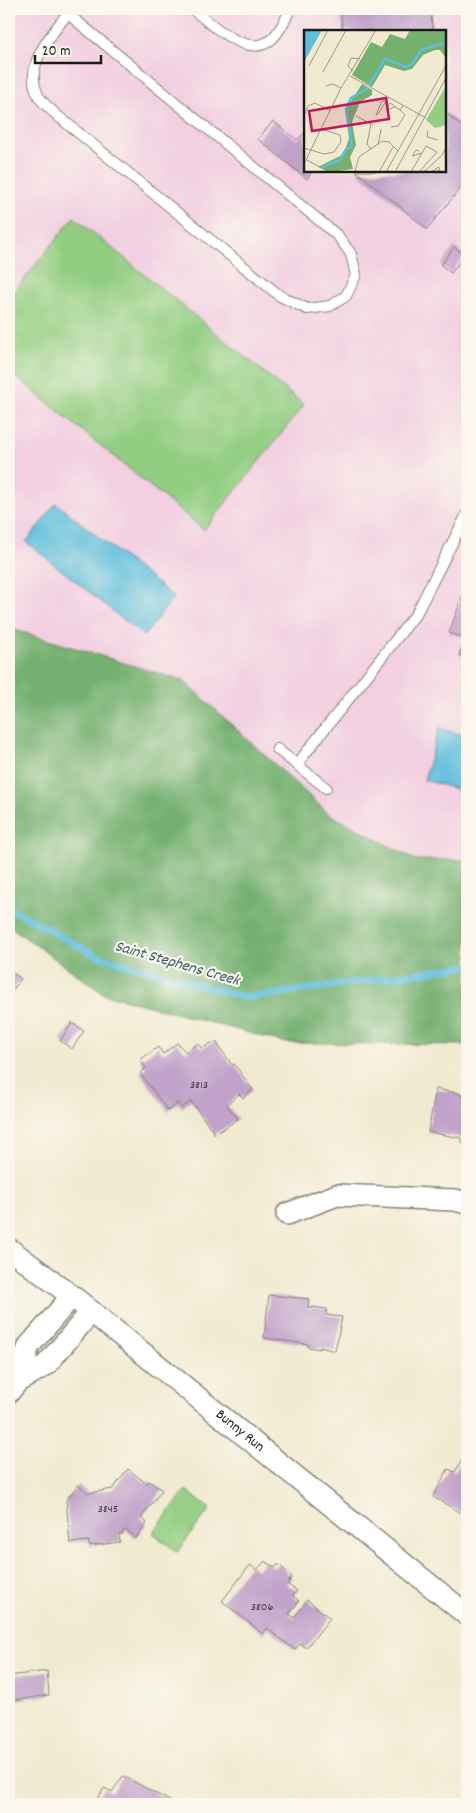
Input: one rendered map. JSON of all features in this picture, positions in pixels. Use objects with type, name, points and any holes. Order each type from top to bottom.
[{"type":"street","points":[[287,1214],[336,1196],[455,1200],[467,1203]]},
{"type":"street","name":"Bunny Run","points":[[9,1249],[72,1296],[467,1615]]},
{"type":"street","points":[[13,1387],[29,1346],[72,1296]]},
{"type":"street","points":[[13,1387],[46,1366],[91,1312]]},
{"type":"lane","points":[[192,9],[235,41],[256,45],[266,43],[274,38],[282,26],[289,9]]},
{"type":"lane","points":[[65,11],[338,236],[351,254],[356,275],[346,296],[330,306],[307,309],[280,296],[59,117],[39,98],[32,78],[39,53],[65,11]]},
{"type":"lane","points":[[297,764],[416,614],[467,514]]},
{"type":"lane","points":[[277,749],[326,788]]},
{"type":"shaded area","points":[[9,9],[467,9],[467,860],[416,860],[329,814],[232,725],[9,630]]},
{"type":"green space","points":[[74,217],[304,405],[204,530],[9,371],[9,298]]},
{"type":"green space","points":[[9,628],[184,681],[329,814],[416,860],[467,860],[467,1045],[286,1043],[104,994],[9,926]]},
{"type":"green space","points":[[186,1490],[210,1509],[177,1552],[153,1533]]},
{"type":"water","points":[[56,503],[174,597],[144,636],[26,542]]},
{"type":"water","points":[[439,728],[467,736],[467,792],[424,780]]},
{"type":"building","points":[[340,9],[430,9],[433,30],[343,30]]},
{"type":"building","points":[[446,113],[467,131],[467,180],[427,229],[357,172],[446,172]]},
{"type":"building","points":[[273,121],[297,140],[304,133],[304,172],[311,172],[307,179],[258,139]]},
{"type":"building","points":[[454,247],[465,255],[451,273],[441,265]]},
{"type":"building","points":[[467,584],[467,658],[459,655],[465,638],[449,633]]},
{"type":"building","points":[[9,970],[21,979],[9,995]]},
{"type":"building","points":[[72,1023],[84,1031],[72,1049],[60,1041]]},
{"type":"building","points":[[216,1042],[253,1090],[243,1098],[239,1094],[227,1105],[238,1119],[215,1134],[191,1101],[182,1108],[178,1103],[168,1111],[140,1073],[146,1068],[140,1060],[158,1047],[163,1054],[177,1043],[186,1052],[198,1043],[202,1049]]},
{"type":"building","points":[[436,1089],[467,1097],[467,1144],[462,1143],[462,1138],[428,1132]]},
{"type":"building","points":[[269,1295],[309,1299],[308,1308],[327,1309],[326,1315],[342,1317],[335,1351],[320,1347],[320,1349],[308,1347],[308,1344],[264,1338]]},
{"type":"building","points":[[462,1460],[467,1463],[467,1516],[433,1497],[448,1469],[455,1472]]},
{"type":"building","points":[[128,1469],[147,1484],[149,1481],[162,1490],[141,1518],[147,1523],[136,1538],[126,1530],[123,1531],[123,1534],[119,1534],[120,1542],[89,1546],[89,1541],[70,1543],[66,1500],[78,1485],[88,1493],[113,1489]]},
{"type":"building","points":[[265,1561],[275,1568],[278,1564],[292,1577],[287,1584],[297,1591],[293,1596],[299,1601],[289,1614],[294,1618],[307,1600],[330,1618],[306,1648],[300,1643],[295,1650],[267,1628],[263,1634],[222,1601],[250,1565],[257,1570]]},
{"type":"building","points":[[47,1671],[49,1695],[9,1701],[9,1676]]},
{"type":"building","points":[[123,1776],[175,1804],[95,1804],[104,1788],[112,1792]]},
{"type":"waterway","name":"Saint Stephens Creek","points":[[9,908],[97,956],[247,998],[467,966]]}]
